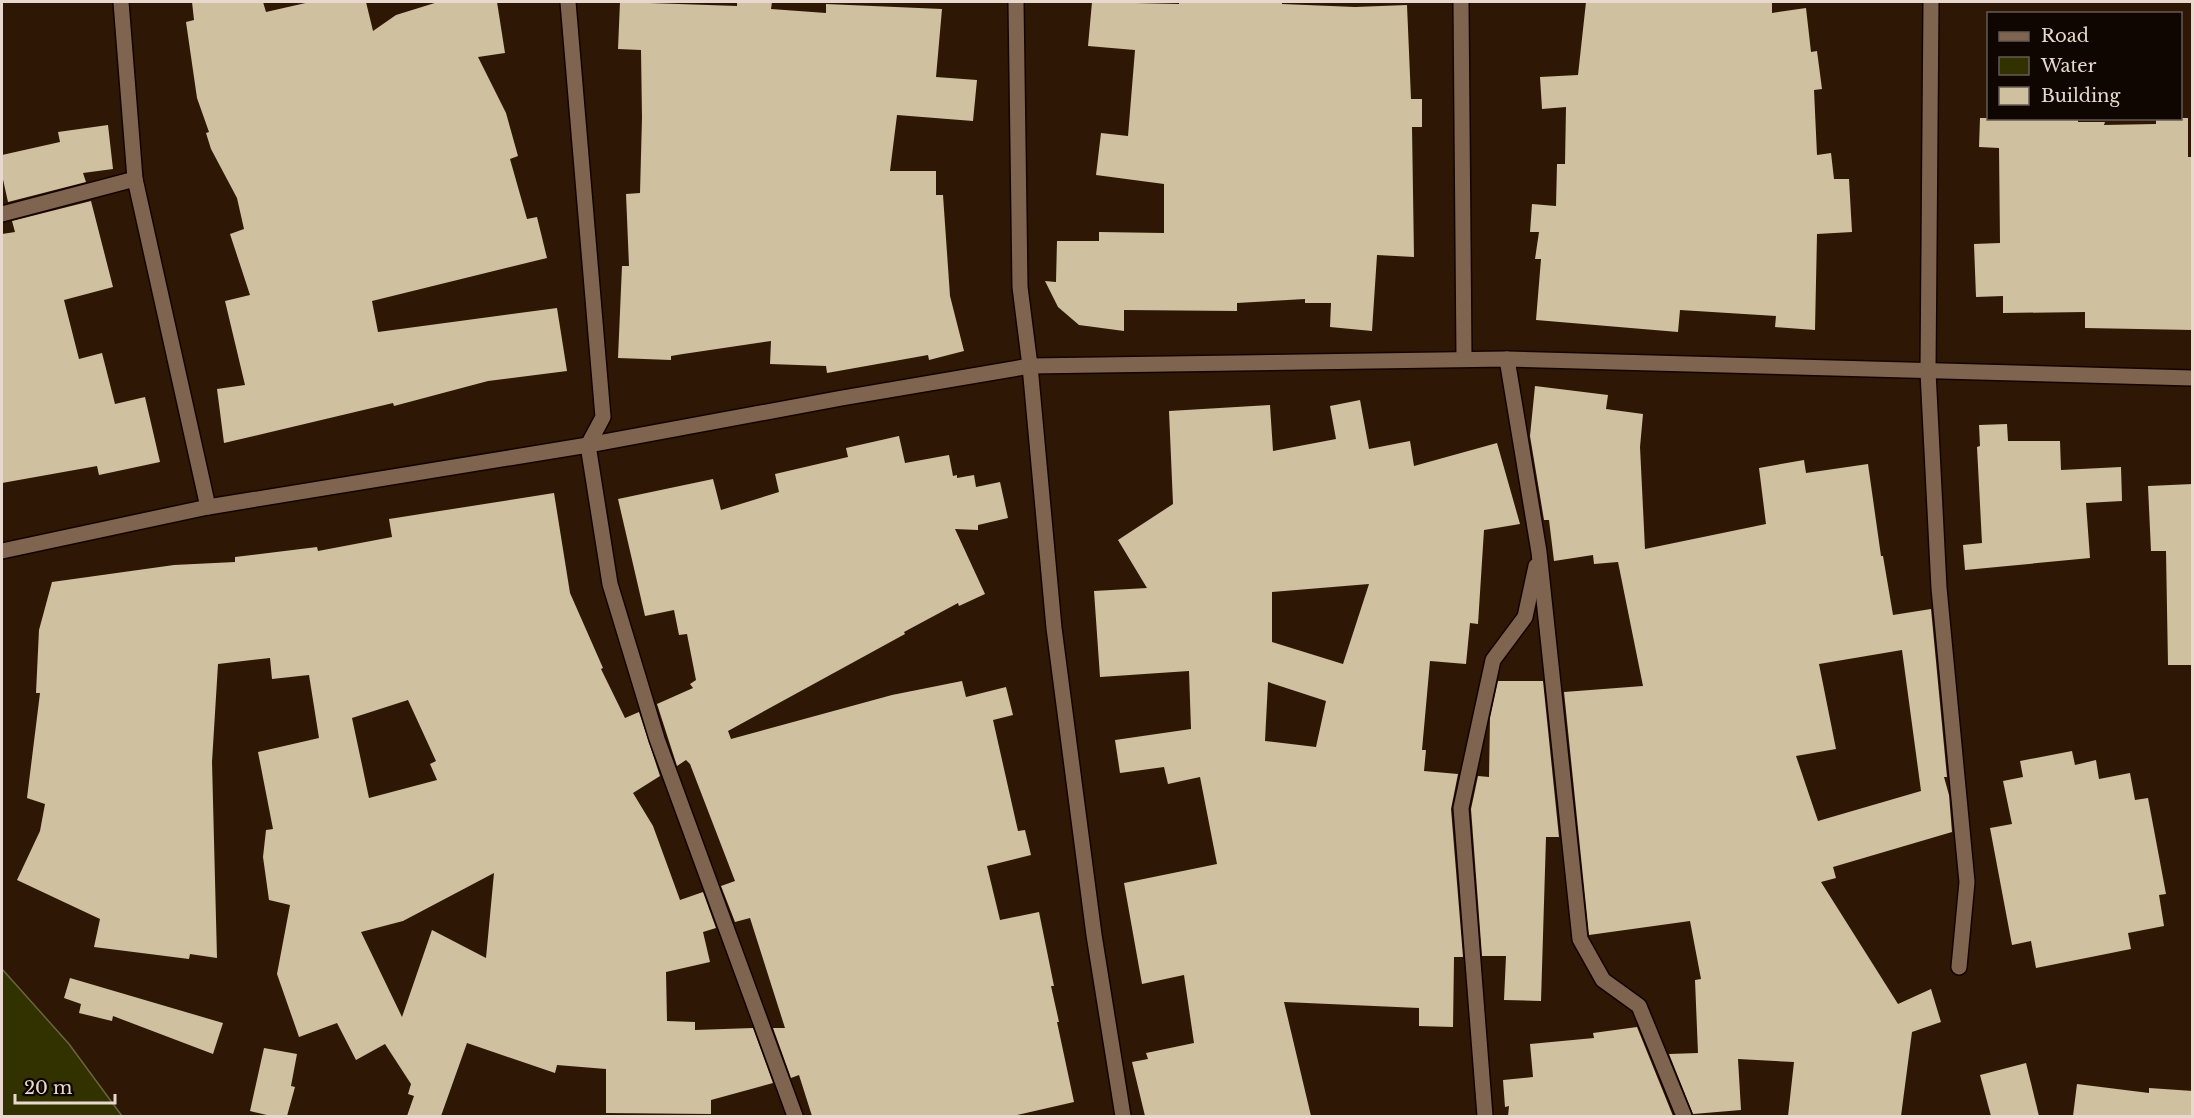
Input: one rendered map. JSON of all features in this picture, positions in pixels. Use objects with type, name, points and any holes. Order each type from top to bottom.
[{"type":"street","points":[[121,2],[135,179],[208,507]]},
{"type":"street","points":[[568,2],[603,417],[588,445],[610,584],[654,728],[795,1116]]},
{"type":"street","points":[[1016,2],[1020,287],[1030,366],[1054,628],[1094,934],[1123,1116]]},
{"type":"street","points":[[1461,2],[1464,359]]},
{"type":"street","points":[[1931,2],[1928,372],[1939,588],[1967,882],[1959,967]]},
{"type":"street","points":[[2,214],[135,179]]},
{"type":"street","points":[[1507,359],[1539,552],[1580,939],[1603,980],[1639,1006],[1684,1116]]},
{"type":"street","points":[[2,551],[208,507],[588,445],[1030,366],[1507,359],[2193,378]]},
{"type":"street","points":[[1485,1116],[1461,808],[1493,660],[1525,617],[1539,552]]},
{"type":"water","points":[[2,969],[69,1044],[122,1116],[2,1116]]},
{"type":"building","points":[[192,2],[263,2],[266,12],[310,2],[366,2],[373,31],[396,15],[438,2],[497,2],[505,53],[478,57],[506,113],[518,156],[510,159],[527,219],[537,217],[547,258],[372,301],[378,332],[557,308],[567,371],[488,381],[394,406],[393,403],[224,443],[217,389],[245,385],[225,301],[250,295],[230,234],[244,229],[237,198],[211,149],[206,133],[209,132],[197,98],[186,22],[194,20]]},
{"type":"building","points":[[620,2],[737,6],[737,2],[772,2],[771,9],[826,13],[826,4],[942,9],[936,77],[977,80],[973,121],[897,115],[890,171],[936,171],[936,195],[943,195],[950,296],[964,351],[929,360],[928,355],[827,373],[826,366],[770,364],[771,341],[671,356],[671,360],[618,358],[622,266],[629,266],[626,194],[640,193],[642,118],[641,50],[618,49]]},
{"type":"building","points":[[1092,2],[1179,4],[1179,2],[1282,2],[1282,4],[1355,7],[1407,5],[1411,99],[1422,99],[1422,127],[1412,127],[1414,257],[1377,255],[1372,331],[1330,327],[1331,303],[1305,303],[1305,299],[1237,303],[1237,311],[1124,310],[1124,331],[1079,325],[1058,307],[1045,281],[1056,282],[1057,241],[1099,241],[1099,232],[1164,233],[1164,184],[1096,175],[1101,133],[1128,136],[1135,50],[1088,46]]},
{"type":"building","points":[[1586,2],[1772,2],[1772,13],[1806,8],[1811,52],[1817,51],[1822,89],[1814,90],[1817,155],[1831,153],[1834,179],[1849,179],[1852,232],[1817,234],[1815,330],[1775,327],[1776,316],[1680,310],[1678,332],[1536,320],[1541,259],[1535,259],[1539,232],[1530,232],[1532,204],[1556,206],[1557,164],[1565,164],[1566,107],[1542,109],[1540,77],[1578,75]]},
{"type":"building","points":[[1980,118],[1987,118],[1987,120],[2078,120],[2078,122],[2105,122],[2104,125],[2156,124],[2156,120],[2188,118],[2188,157],[2193,157],[2193,330],[2085,328],[2085,312],[2003,313],[2003,296],[1976,297],[1974,244],[2000,243],[1999,148],[1979,147]]},
{"type":"building","points":[[108,125],[113,169],[83,173],[86,182],[8,202],[2,175],[2,155],[60,142],[58,132]]},
{"type":"building","points":[[91,201],[113,287],[64,300],[79,359],[102,353],[115,404],[145,397],[160,462],[99,475],[97,466],[2,483],[2,234],[15,232],[12,221]]},
{"type":"building","points":[[1535,386],[1608,395],[1606,409],[1643,414],[1640,447],[1645,549],[1766,524],[1759,468],[1804,460],[1806,473],[1868,464],[1881,556],[1883,556],[1893,615],[1931,609],[1947,777],[1944,777],[1949,795],[1952,832],[1833,867],[1836,878],[1821,882],[1898,1004],[1931,989],[1941,1022],[1912,1032],[1901,1116],[1788,1116],[1794,1062],[1738,1059],[1741,1110],[1693,1114],[1669,1054],[1698,1053],[1695,980],[1701,979],[1690,921],[1589,935],[1564,692],[1643,686],[1618,562],[1594,564],[1593,555],[1554,561],[1549,520],[1544,520],[1530,436]],"holes":[[[1902,650],[1921,791],[1818,821],[1796,756],[1836,749],[1819,664]]]},
{"type":"building","points":[[1360,400],[1369,449],[1410,441],[1414,466],[1497,443],[1520,524],[1484,530],[1478,624],[1470,623],[1466,664],[1430,661],[1422,750],[1426,750],[1424,771],[1458,774],[1451,809],[1463,957],[1454,957],[1453,1027],[1419,1026],[1419,1008],[1284,1002],[1311,1116],[1145,1116],[1132,1062],[1148,1059],[1146,1053],[1194,1043],[1184,975],[1142,984],[1124,883],[1217,864],[1200,777],[1168,784],[1164,767],[1120,773],[1115,740],[1191,729],[1189,671],[1100,677],[1094,591],[1147,588],[1118,540],[1173,504],[1169,411],[1270,405],[1273,451],[1336,439],[1330,406]],"holes":[[[1369,584],[1343,664],[1272,642],[1272,592]],[[1268,682],[1326,701],[1316,747],[1265,741]]]},
{"type":"building","points":[[2007,424],[2008,441],[2060,441],[2061,470],[2121,467],[2122,501],[2086,503],[2090,558],[1965,570],[1963,545],[1982,543],[1977,447],[1980,446],[1979,425]]},
{"type":"building","points":[[899,436],[905,463],[949,455],[953,476],[957,475],[957,478],[974,475],[976,487],[1000,482],[1008,518],[978,525],[978,530],[955,529],[985,594],[959,606],[958,603],[728,731],[731,739],[892,695],[962,681],[966,697],[1006,687],[1013,715],[993,720],[1018,831],[1025,830],[1031,855],[987,866],[1000,920],[1039,912],[1054,986],[1051,986],[1059,1022],[1057,1022],[1074,1102],[1013,1116],[812,1116],[799,1075],[791,1078],[773,1028],[785,1028],[750,918],[735,922],[721,886],[735,881],[690,764],[686,760],[677,766],[657,704],[693,688],[690,684],[696,680],[687,634],[679,635],[674,610],[645,616],[618,499],[713,479],[721,510],[779,492],[775,474],[848,457],[846,448]]},
{"type":"building","points":[[2193,484],[2193,665],[2168,665],[2166,551],[2151,551],[2148,486]]},
{"type":"building","points":[[554,493],[570,593],[603,668],[601,669],[625,718],[639,712],[660,776],[633,793],[653,826],[680,900],[703,892],[716,928],[703,932],[710,962],[666,972],[667,1021],[695,1022],[695,1030],[753,1028],[773,1083],[711,1100],[711,1114],[606,1113],[606,1069],[557,1065],[555,1073],[467,1043],[441,1116],[407,1116],[414,1096],[408,1094],[411,1084],[385,1044],[356,1060],[337,1023],[299,1037],[277,974],[290,905],[269,900],[263,857],[266,830],[273,829],[258,752],[319,738],[309,675],[272,679],[270,658],[218,664],[212,762],[217,958],[190,954],[189,959],[94,947],[100,919],[17,880],[40,831],[45,804],[27,798],[40,693],[36,693],[39,630],[52,582],[174,565],[235,562],[235,557],[317,547],[318,551],[392,537],[389,519]],"holes":[[[408,700],[436,761],[430,764],[437,780],[369,798],[352,718]],[[494,873],[486,958],[432,930],[402,1017],[361,932],[403,921]]]},
{"type":"building","points":[[1498,681],[1543,681],[1559,837],[1546,837],[1541,1001],[1504,1000],[1506,956],[1482,956],[1471,809],[1478,776],[1489,777],[1490,718]]},
{"type":"building","points":[[2072,751],[2075,765],[2096,760],[2099,779],[2130,773],[2135,800],[2148,798],[2166,894],[2159,895],[2164,926],[2128,933],[2131,949],[2036,968],[2031,941],[2012,945],[1990,828],[2012,824],[2003,781],[2023,777],[2020,761]]},
{"type":"building","points":[[70,978],[223,1023],[213,1054],[113,1016],[112,1021],[79,1013],[81,1004],[64,998]]},
{"type":"building","points":[[1637,1027],[1673,1116],[1508,1116],[1509,1106],[1505,1107],[1503,1080],[1533,1077],[1530,1044],[1594,1038],[1593,1033]]},
{"type":"building","points":[[264,1048],[297,1054],[291,1086],[295,1087],[287,1116],[271,1116],[250,1111]]},
{"type":"building","points":[[2026,1063],[2039,1116],[1991,1116],[1980,1075]]},
{"type":"building","points":[[2077,1084],[2149,1093],[2149,1088],[2193,1091],[2193,1116],[2073,1116]]}]
